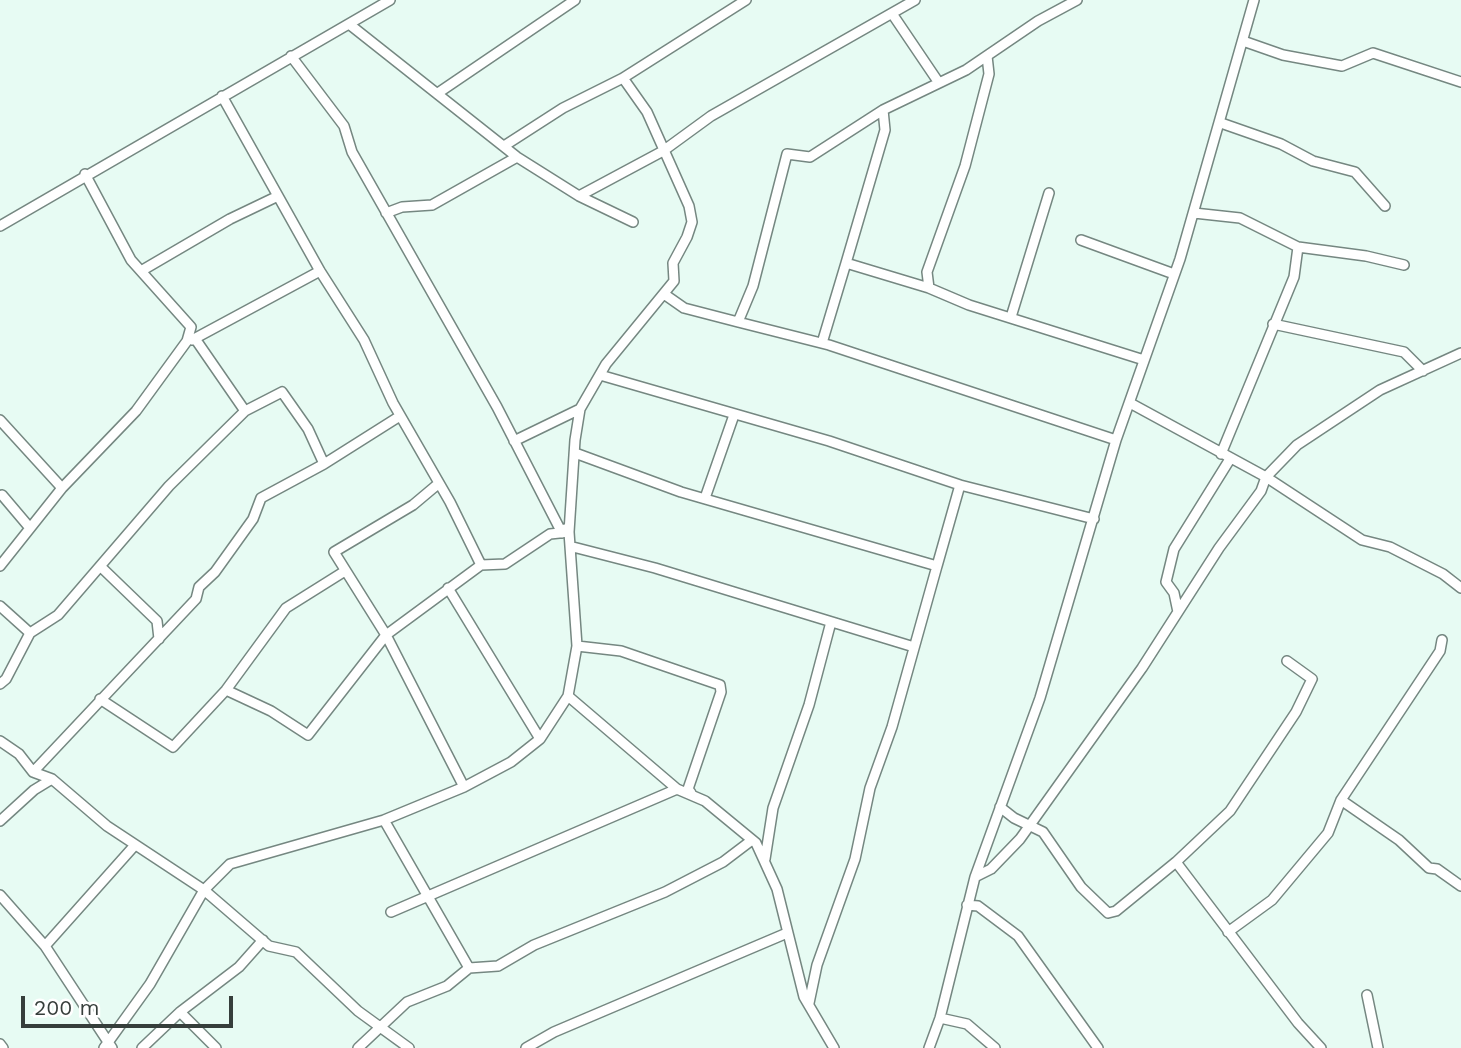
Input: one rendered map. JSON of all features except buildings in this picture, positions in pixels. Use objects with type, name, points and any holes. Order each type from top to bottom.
[{"type":"street","points":[[0,226],[85,174],[390,0]]},
{"type":"street","points":[[439,93],[575,0]]},
{"type":"street","points":[[504,146],[563,108],[623,78],[746,0]]},
{"type":"street","points":[[579,196],[663,151],[711,116],[915,0]]},
{"type":"street","points":[[738,321],[753,286],[787,154],[810,157],[883,110],[987,56],[1038,21],[1077,0]]},
{"type":"street","points":[[929,1048],[940,1018],[975,877],[1040,698],[1116,440],[1194,213],[1254,0]]},
{"type":"street","points":[[892,15],[939,83]]},
{"type":"street","points":[[349,24],[517,157],[579,196],[634,222]]},
{"type":"street","points":[[1243,41],[1283,55],[1342,66],[1373,53],[1461,82]]},
{"type":"street","points":[[0,895],[45,946],[108,1046],[150,984],[204,890],[236,860],[312,842],[384,820],[464,787],[512,762],[540,739],[568,696],[578,630],[571,587],[573,547],[352,152],[344,126],[291,56]]},
{"type":"street","points":[[929,288],[927,272],[965,166],[989,74],[987,56]]},
{"type":"street","points":[[566,532],[570,520],[580,409],[600,375],[674,281],[673,262],[692,222],[682,188],[647,112],[623,78]]},
{"type":"street","points":[[222,96],[320,271],[364,340],[400,416],[470,538],[481,565]]},
{"type":"street","points":[[822,343],[885,130],[883,110]]},
{"type":"street","points":[[1221,123],[1280,144],[1313,161],[1354,172],[1385,206]]},
{"type":"street","points":[[386,213],[402,207],[432,205],[517,157]]},
{"type":"street","points":[[85,174],[131,260],[191,327],[191,340],[245,411]]},
{"type":"street","points":[[1011,317],[1049,193]]},
{"type":"street","points":[[141,271],[230,219],[278,196]]},
{"type":"street","points":[[1194,213],[1240,218],[1298,247],[1366,256],[1404,265]]},
{"type":"street","points":[[1081,240],[1174,274]]},
{"type":"street","points":[[1178,612],[1174,593],[1166,582],[1174,549],[1225,457],[1273,324],[1294,277],[1298,247]]},
{"type":"street","points":[[846,263],[1144,360]]},
{"type":"street","points":[[0,566],[62,488],[136,411],[191,340],[320,271]]},
{"type":"street","points":[[664,294],[684,308],[822,343],[1116,440]]},
{"type":"street","points":[[1273,324],[1404,352],[1423,371]]},
{"type":"street","points":[[975,877],[991,869],[1030,824],[1142,668],[1261,491],[1266,477],[1297,445],[1380,390],[1461,353]]},
{"type":"street","points":[[600,375],[829,441],[960,485],[1094,519]]},
{"type":"street","points":[[0,684],[6,679],[30,633],[58,615],[169,486],[245,411],[275,392],[282,392],[308,429],[324,464]]},
{"type":"street","points":[[1130,403],[1266,477],[1362,540],[1390,547],[1443,574],[1461,588]]},
{"type":"street","points":[[514,442],[580,409]]},
{"type":"street","points":[[705,498],[734,415]]},
{"type":"street","points":[[33,772],[63,744],[100,699],[196,599],[199,587],[215,572],[253,519],[261,498],[324,464],[400,416]]},
{"type":"street","points":[[0,420],[62,488]]},
{"type":"street","points":[[575,453],[705,498],[937,566]]},
{"type":"street","points":[[438,484],[413,505],[334,552],[386,635],[464,787]]},
{"type":"street","points":[[809,1003],[817,965],[855,859],[870,788],[892,727],[960,485]]},
{"type":"street","points":[[2,495],[30,528]]},
{"type":"street","points":[[226,690],[271,710],[307,735],[386,635],[481,565],[505,564],[550,534],[566,532]]},
{"type":"street","points":[[573,547],[655,568],[914,647]]},
{"type":"street","points":[[100,566],[157,621],[159,639]]},
{"type":"street","points":[[100,699],[173,747],[226,690],[286,608],[345,571]]},
{"type":"street","points":[[448,588],[540,739]]},
{"type":"street","points":[[0,606],[30,633]]},
{"type":"street","points":[[765,859],[773,808],[809,705],[831,622]]},
{"type":"street","points":[[1228,932],[1272,900],[1328,833],[1341,800],[1440,651],[1441,640]]},
{"type":"street","points":[[577,646],[621,651],[720,685],[722,692],[688,789],[691,793]]},
{"type":"street","points":[[1000,807],[1014,818],[1030,824],[1049,839],[1054,851],[1081,887],[1108,913],[1116,911],[1176,862],[1230,811],[1296,712],[1312,678],[1287,661]]},
{"type":"street","points":[[568,696],[677,789],[705,801],[752,840],[765,859],[777,889],[804,997],[834,1048]]},
{"type":"street","points":[[0,741],[19,754],[33,772],[52,779],[107,826],[204,890],[269,946],[296,952],[358,1010],[409,1048]]},
{"type":"street","points":[[0,821],[34,790],[52,779]]},
{"type":"street","points":[[391,912],[677,789]]},
{"type":"street","points":[[1341,800],[1399,841],[1429,868],[1437,869],[1461,886]]},
{"type":"street","points":[[384,820],[430,894],[469,968]]},
{"type":"street","points":[[358,1048],[407,1002],[447,986],[469,968],[498,966],[534,945],[665,892],[723,862],[752,840]]},
{"type":"street","points":[[45,946],[79,903],[135,845]]},
{"type":"street","points":[[1176,862],[1321,1048]]},
{"type":"street","points":[[967,905],[978,906],[1018,936],[1098,1048]]},
{"type":"street","points":[[526,1048],[554,1032],[788,933]]},
{"type":"street","points":[[142,1048],[180,1012],[239,967],[263,940]]},
{"type":"street","points":[[1367,995],[1378,1048]]},
{"type":"street","points":[[180,1012],[216,1048]]},
{"type":"street","points":[[940,1018],[967,1024],[995,1048]]}]
